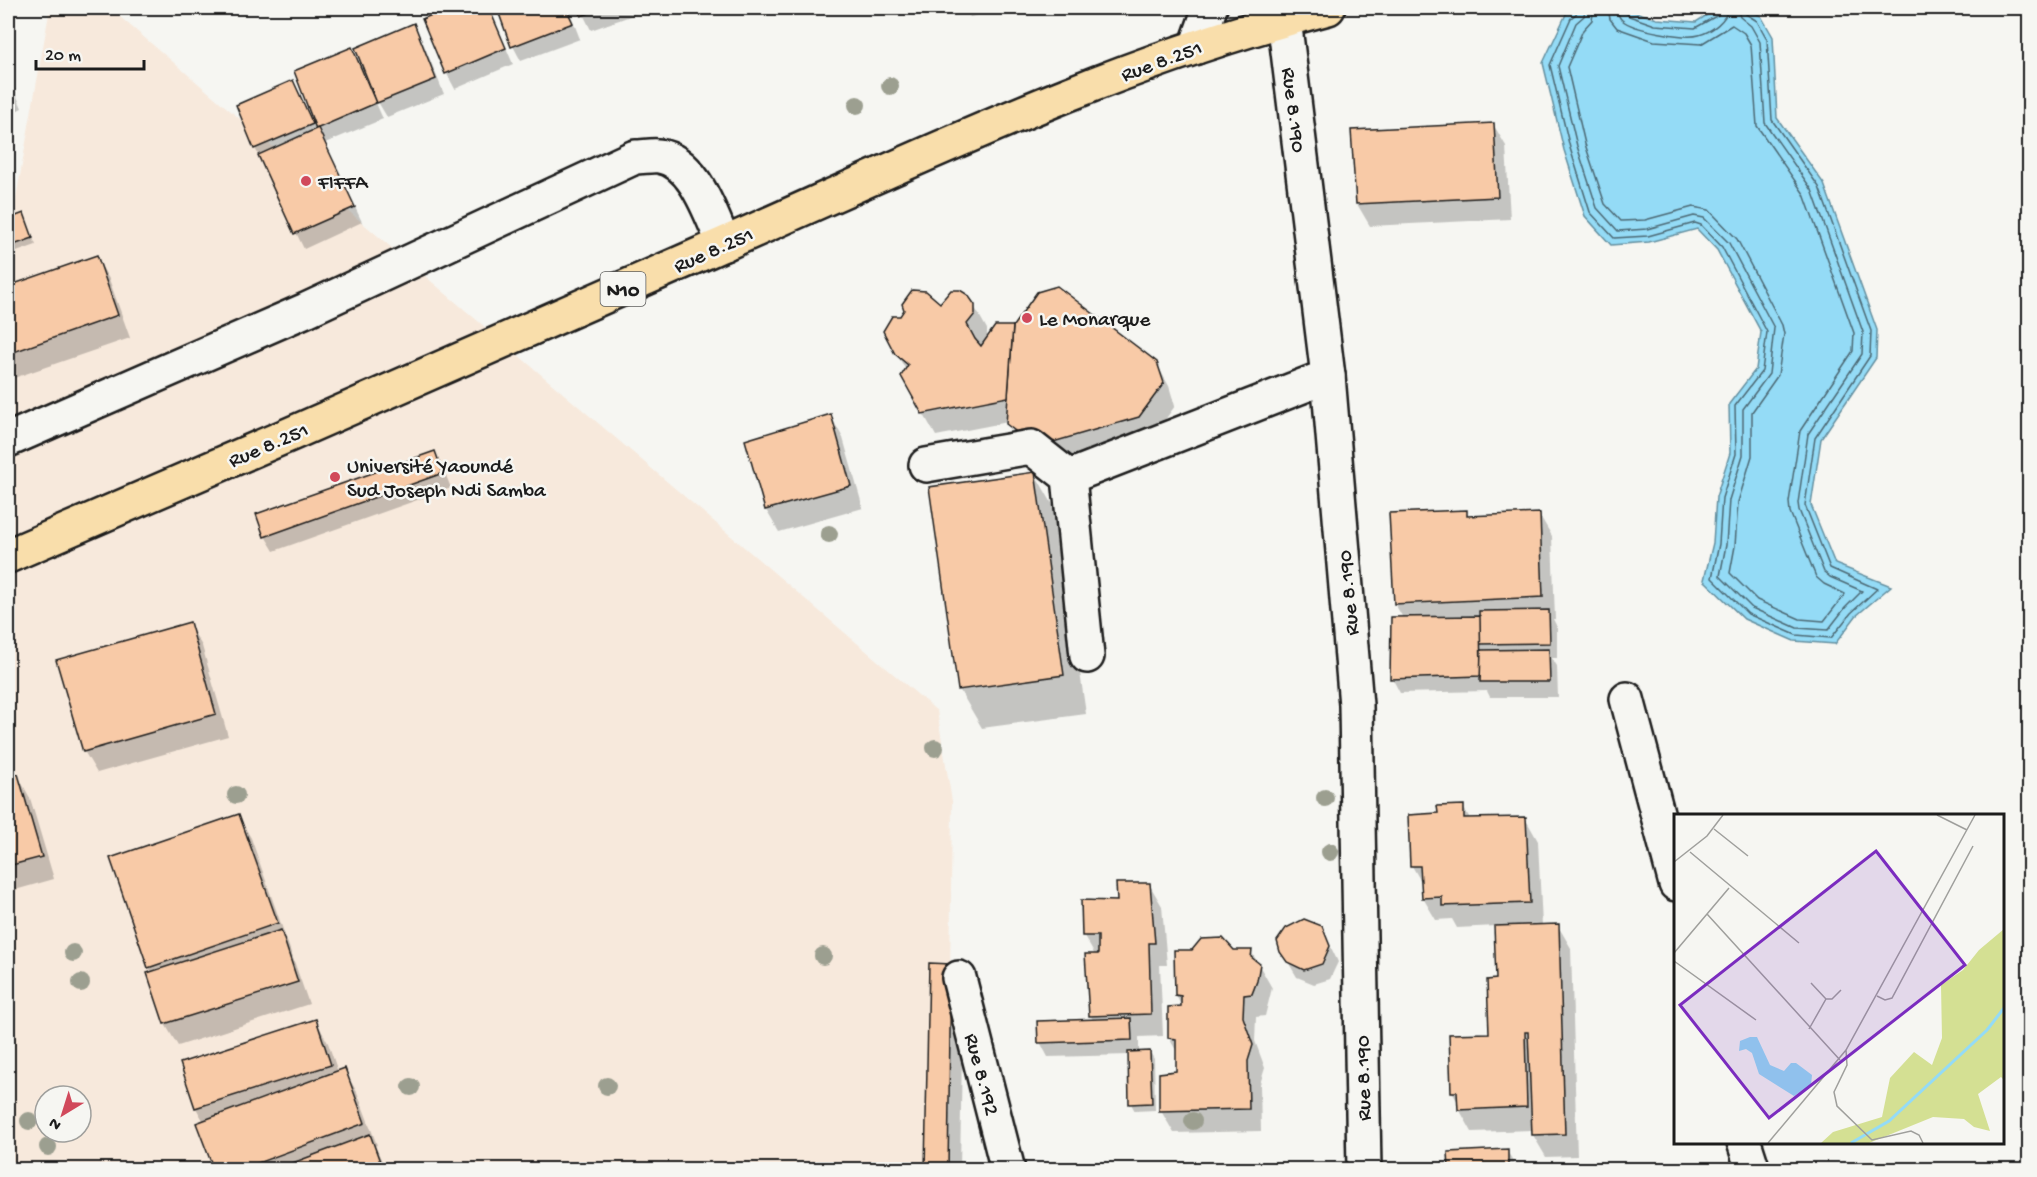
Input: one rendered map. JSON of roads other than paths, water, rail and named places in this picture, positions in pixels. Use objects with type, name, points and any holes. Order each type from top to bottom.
[{"type":"highway","name":"Rue 8.251","points":[[8,556],[380,396],[943,147],[1196,46],[1328,8]]},
{"type":"street","points":[[1196,46],[1209,8]]},
{"type":"street","name":"Rue 8.190","points":[[1284,19],[1329,376],[1356,705],[1364,1170]]},
{"type":"street","points":[[8,440],[306,310],[635,157],[660,156],[678,164],[693,178],[724,244]]},
{"type":"street","points":[[1069,477],[1329,376]]},
{"type":"street","points":[[926,465],[1031,447],[1069,477],[1087,656]]},
{"type":"street","points":[[1627,699],[1674,876]]},
{"type":"street","name":"Rue 8.192","points":[[959,978],[1008,1170]]},
{"type":"street","points":[[1744,1144],[1753,1170]]},
{"type":"water","points":[[1578,8],[1623,8],[1657,19],[1696,22],[1718,8],[1747,8],[1761,16],[1773,37],[1777,118],[1824,184],[1877,330],[1876,358],[1821,439],[1811,505],[1835,564],[1891,586],[1856,616],[1835,644],[1794,641],[1744,619],[1704,580],[1713,543],[1716,497],[1730,453],[1729,404],[1756,369],[1761,332],[1717,250],[1697,229],[1649,242],[1611,245],[1585,216],[1564,150],[1543,63],[1567,12]]},
{"type":"place","name":"FIFFA","points":[[306,181]]},
{"type":"place","name":"Le Monarque","points":[[1027,318]]},
{"type":"place","name":"Université Yaoundé Sud Joseph Ndi Samba","points":[[335,477]]}]
